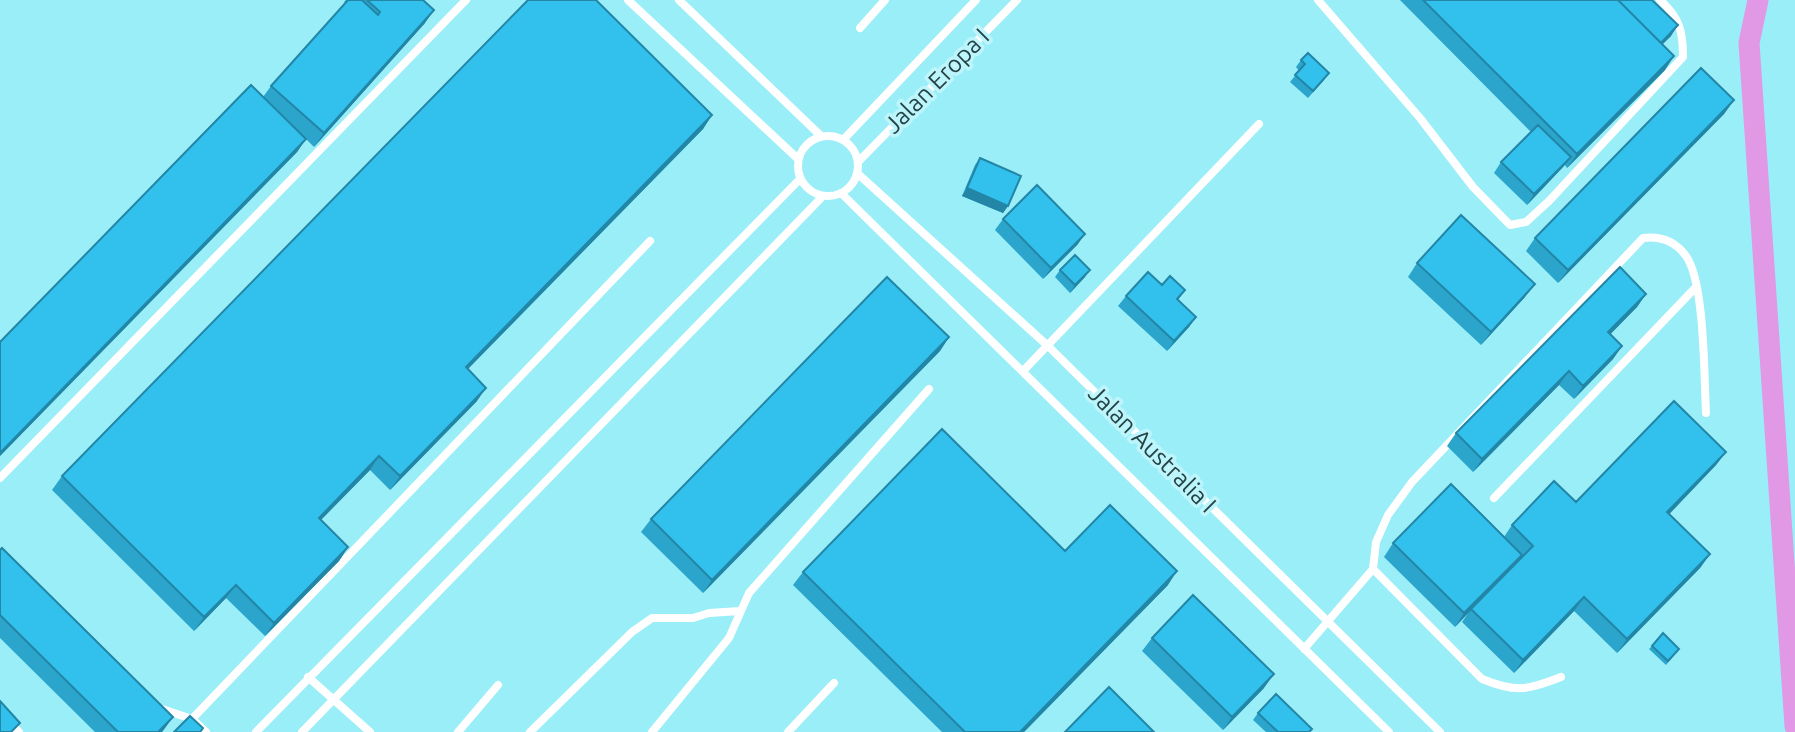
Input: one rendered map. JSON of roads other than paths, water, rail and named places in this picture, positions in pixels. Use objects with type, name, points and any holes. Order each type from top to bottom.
[{"type":"lane","points":[[0,478],[466,0]]},
{"type":"lane","points":[[628,0],[798,159]]},
{"type":"lane","points":[[679,0],[821,136],[843,140],[853,149],[858,162],[857,173],[851,185],[841,193],[823,196],[809,190],[800,179],[798,159],[807,144],[821,136]]},
{"type":"lane","points":[[860,28],[885,0]]},
{"type":"lane","name":"Jalan Eropa I","points":[[843,140],[976,0]]},
{"type":"lane","name":"Jalan Eropa I","points":[[858,162],[1017,0]]},
{"type":"lane","points":[[1318,0],[1420,118],[1473,187],[1510,225],[1527,222],[1549,201],[1683,57],[1683,31],[1673,11],[1660,0]]},
{"type":"lane","points":[[1024,370],[1259,124]]},
{"type":"lane","name":"Jalan Australia I","points":[[857,173],[1048,346],[1440,732]]},
{"type":"lane","points":[[256,732],[800,179]]},
{"type":"lane","name":"Jalan Australia I","points":[[841,193],[1390,732]]},
{"type":"lane","points":[[302,732],[823,196]]},
{"type":"lane","points":[[1304,649],[1373,569],[1376,542],[1388,515],[1412,482],[1643,237],[1657,236],[1672,243],[1687,257],[1696,287],[1706,413]]},
{"type":"lane","points":[[192,719],[650,241]]},
{"type":"lane","points":[[1494,498],[1696,287]]},
{"type":"lane","points":[[652,732],[721,648],[749,593],[929,389]]},
{"type":"lane","points":[[1373,569],[1482,679],[1505,689],[1531,689],[1562,677]]},
{"type":"lane","points":[[530,732],[632,632],[652,618],[694,618],[709,613],[740,611]]},
{"type":"lane","points":[[308,677],[370,732]]},
{"type":"lane","points":[[788,732],[834,683]]},
{"type":"lane","points":[[458,732],[498,685]]},
{"type":"lane","points":[[152,705],[164,712],[192,719],[206,732]]},
{"type":"lane","points":[[0,712],[19,732]]},
{"type":"waterway","points":[[1758,0],[1749,43],[1795,726]]}]
